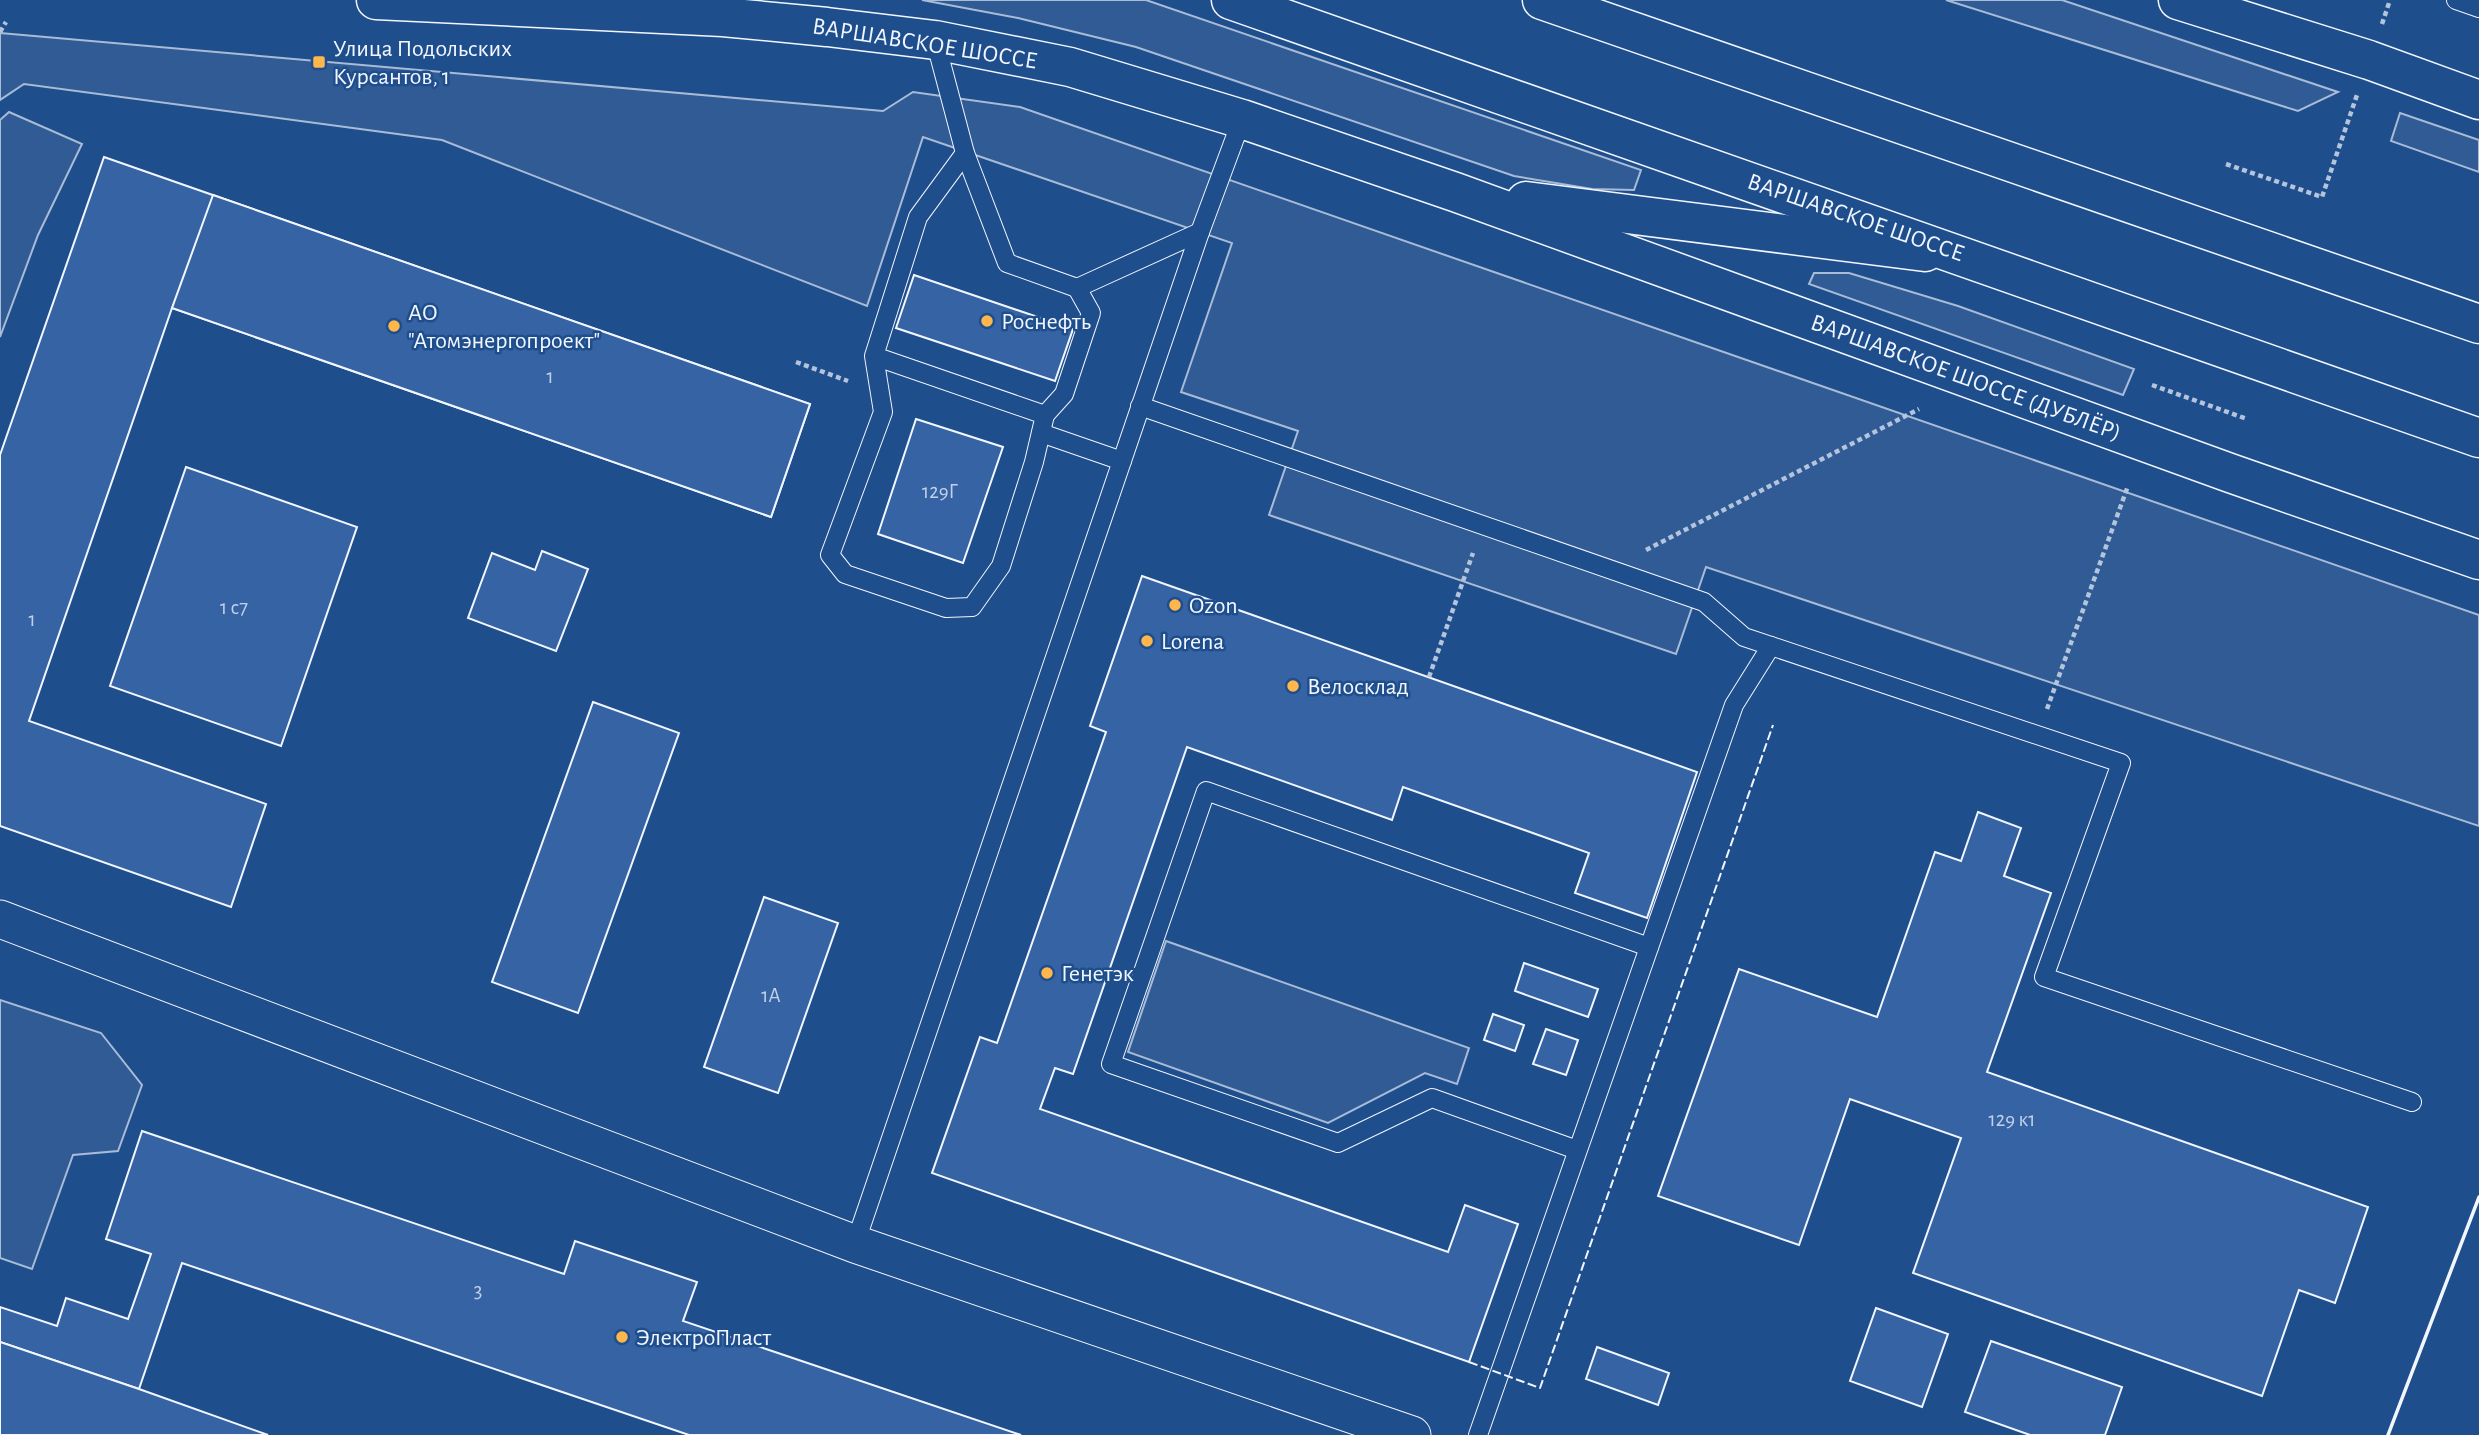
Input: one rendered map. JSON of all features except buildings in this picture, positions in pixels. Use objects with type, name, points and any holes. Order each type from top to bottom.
[{"type":"main road","name":"ВАРШАВСКОЕ ШОССЕ","points":[[376,0],[723,17],[935,40],[1070,67],[1242,119],[1455,192]]},
{"type":"main road","name":"ВАРШАВСКОЕ ШОССЕ","points":[[1231,0],[2479,438]]},
{"type":"main road","points":[[2178,0],[2369,60],[2479,100]]},
{"type":"main road","points":[[1550,2],[2479,324]]},
{"type":"main road","points":[[1455,192],[1975,259]]},
{"type":"main road","name":"ВАРШАВСКОЕ ШОССЕ (ДУБЛЁР)","points":[[1455,192],[2230,473],[2479,560]]},
{"type":"street","points":[[0,919],[855,1244],[1412,1435]]},
{"type":"lane","points":[[2456,0],[2479,8]]},
{"type":"lane","points":[[935,40],[965,152],[1007,263],[1077,288],[1091,313],[1064,394],[1045,415],[1001,566],[972,607],[946,608],[845,574],[830,555],[883,412],[874,356],[918,217],[965,152]]},
{"type":"lane","points":[[855,1244],[1140,406],[1242,119]]},
{"type":"lane","points":[[1077,288],[1200,232]]},
{"type":"lane","points":[[874,356],[1045,415]]},
{"type":"lane","points":[[1140,406],[1704,602],[1744,637],[2121,763],[2044,976],[2412,1102]]},
{"type":"lane","points":[[1041,433],[1122,461]]},
{"type":"lane","points":[[1478,1435],[1734,705],[1771,646]]},
{"type":"lane","points":[[1577,1150],[1432,1098],[1338,1143],[1111,1064],[1206,791],[1649,947]]},
{"type":"path","points":[[2226,164],[2322,197],[2390,0]]},
{"type":"path","points":[[0,32],[6,22]]},
{"type":"path","points":[[796,362],[829,374]]},
{"type":"path","points":[[2152,385],[2247,419]]},
{"type":"path","points":[[1609,569],[1919,409]]},
{"type":"path","points":[[2038,735],[2128,486]]},
{"type":"path","points":[[1429,677],[1483,526]]},
{"type":"shaded area","points":[[922,0],[1146,0],[1641,170],[1634,190],[1592,189],[1514,176],[1136,47],[1018,18]]},
{"type":"shaded area","points":[[1946,0],[2062,0],[2338,92],[2298,111]]},
{"type":"shaded area","points":[[0,33],[883,111],[913,92],[1020,107],[2479,615],[2479,826],[1706,567],[1676,654],[1269,515],[1298,431],[1181,392],[1232,243],[923,137],[867,306],[442,140],[24,84],[0,100]]},
{"type":"shaded area","points":[[9,112],[82,144],[38,235],[0,337],[0,120]]},
{"type":"shaded area","points":[[2400,113],[2479,140],[2479,172],[2391,141]]},
{"type":"shaded area","points":[[1814,273],[1849,273],[1958,306],[2134,369],[2123,395],[1809,284]]},
{"type":"shaded area","points":[[1166,941],[1469,1048],[1457,1084],[1425,1073],[1328,1123],[1128,1052]]},
{"type":"shaded area","points":[[0,1000],[101,1033],[142,1085],[118,1151],[73,1155],[32,1269],[0,1258]]},
{"type":"fence","points":[[1469,1362],[1540,1388],[1773,725]]},
{"type":"wall","points":[[2388,1435],[2479,1197]]},
{"type":"place","name":"Улица Подольских Курсантов, 1","points":[[319,62]]},
{"type":"place","name":"Роснефть","points":[[987,321]]},
{"type":"place","name":"АО \"Атомэнергопроект\"","points":[[394,326]]},
{"type":"place","name":"Ozon","points":[[1175,605]]},
{"type":"place","name":"Lorena","points":[[1147,641]]},
{"type":"place","name":"Велосклад","points":[[1293,686]]},
{"type":"place","name":"Генетэк","points":[[1047,973]]},
{"type":"place","name":"ЭлектроПласт","points":[[622,1337]]}]
